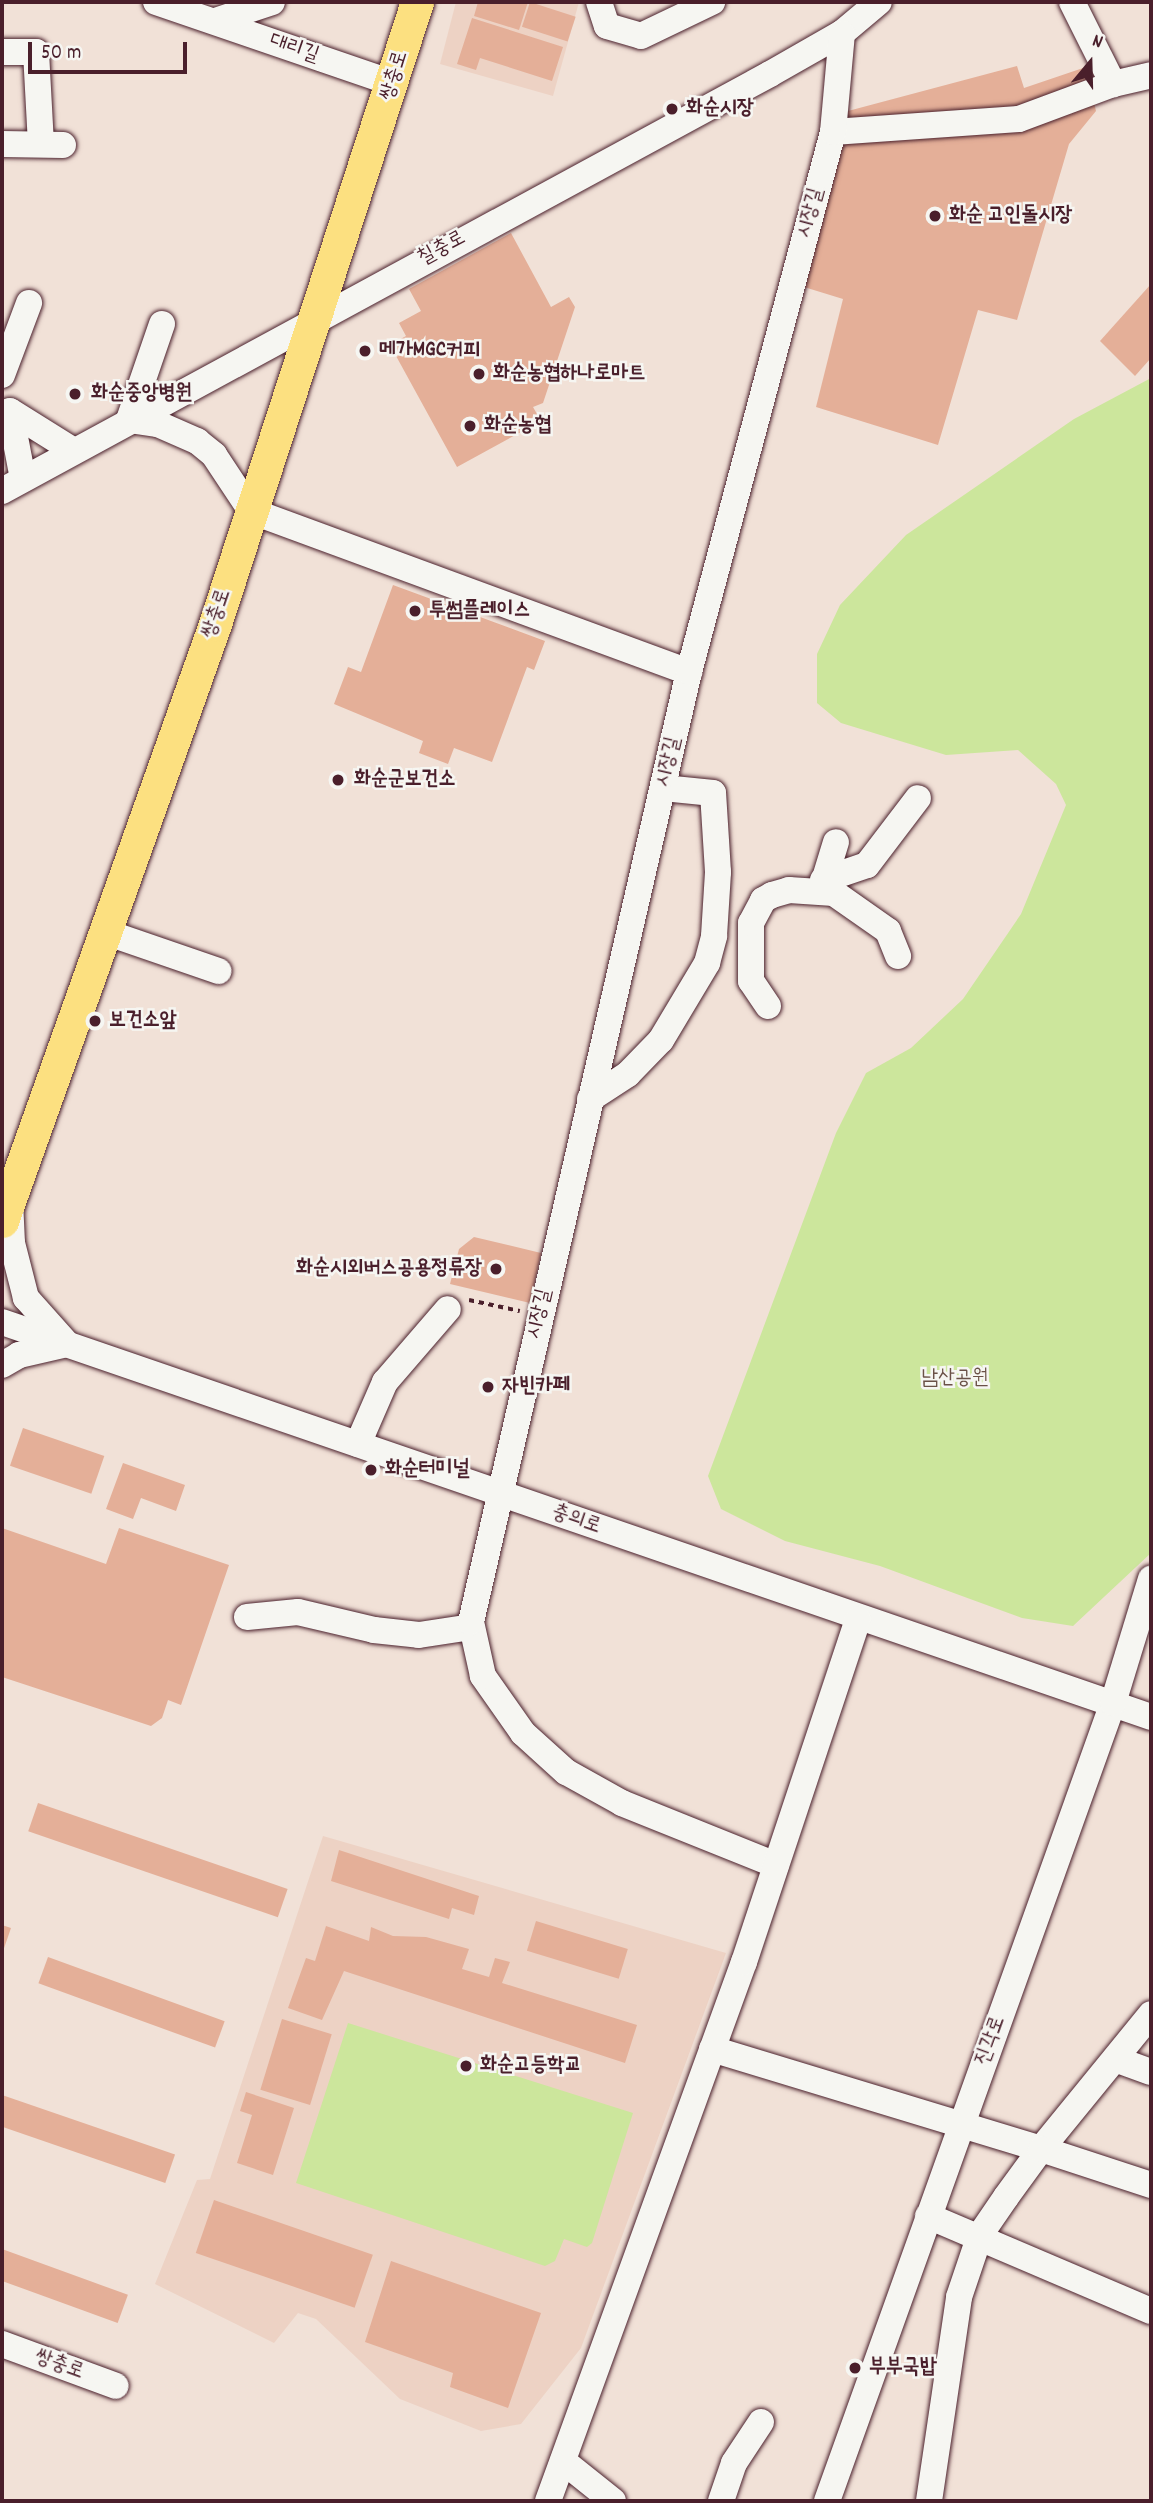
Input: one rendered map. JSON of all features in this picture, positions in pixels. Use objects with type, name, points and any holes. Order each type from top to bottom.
[{"type":"main road","name":"쌍충로","points":[[4,1210],[105,932],[318,316],[417,2]]},
{"type":"street","name":"대리길","points":[[156,2],[393,83]]},
{"type":"street","points":[[215,21],[272,2]]},
{"type":"street","points":[[599,2],[607,26],[641,36],[712,2]]},
{"type":"street","name":"칠충로","points":[[12,485],[842,33],[879,2]]},
{"type":"street","points":[[1072,2],[1112,84]]},
{"type":"street","name":"시장길","points":[[471,1627],[498,1492],[689,672],[833,132],[842,33]]},
{"type":"street","points":[[2,52],[36,52],[52,144],[2,144]]},
{"type":"street","points":[[833,132],[1019,119],[1112,84],[1151,75]]},
{"type":"street","points":[[2,375],[18,307]]},
{"type":"street","points":[[162,324],[129,420],[158,424],[197,441],[214,454],[251,511],[689,672]]},
{"type":"street","points":[[6,410],[74,451]]},
{"type":"street","points":[[6,410],[12,485]]},
{"type":"street","points":[[590,1099],[628,1073],[662,1040],[707,963],[716,922],[713,793],[663,788]]},
{"type":"street","points":[[768,1006],[751,981],[751,923],[763,900],[789,890],[822,885],[867,865],[918,797]]},
{"type":"street","points":[[822,885],[836,842]]},
{"type":"street","points":[[822,885],[880,925],[898,956]]},
{"type":"street","points":[[716,922],[751,923]]},
{"type":"street","points":[[105,932],[218,971]]},
{"type":"street","points":[[2,1364],[19,1355],[67,1344],[26,1298],[4,1210]]},
{"type":"street","points":[[358,1444],[385,1382],[448,1309]]},
{"type":"street","name":"충의로","points":[[2,1322],[858,1619],[1151,1717]]},
{"type":"street","name":"진각로","points":[[827,2501],[1113,1703],[1151,1579]]},
{"type":"street","points":[[247,1617],[298,1612],[374,1630],[419,1635],[471,1627],[483,1676],[523,1733],[566,1772],[622,1803],[776,1865]]},
{"type":"street","points":[[548,2501],[712,2049],[858,1619]]},
{"type":"street","points":[[929,2501],[959,2297],[980,2235],[1041,2149],[1151,2014]]},
{"type":"street","points":[[712,2049],[1151,2185]]},
{"type":"street","points":[[1115,2059],[1151,2071]]},
{"type":"street","points":[[928,2216],[980,2235],[1151,2311]]},
{"type":"street","name":"쌍충로","points":[[2,2344],[116,2386]]},
{"type":"street","points":[[721,2501],[734,2463],[761,2422]]},
{"type":"street","points":[[563,2461],[613,2501]]},
{"type":"path","points":[[448,1309],[451,1296],[539,1315]]},
{"type":"shaded area","points":[[456,2],[579,2],[553,96],[440,64]]},
{"type":"shaded area","name":"화순고등학교","points":[[323,1836],[726,1953],[581,2348],[521,2424],[481,2431],[400,2399],[316,2319],[298,2313],[274,2343],[155,2284],[197,2180],[210,2179]]},
{"type":"green space","name":"남산공원","points":[[1151,378],[1151,1553],[1073,1626],[1022,1618],[880,1566],[785,1541],[721,1509],[708,1476],[836,1133],[866,1073],[911,1048],[963,999],[1021,914],[1066,805],[1056,784],[1018,750],[946,755],[841,723],[817,703],[817,654],[840,605],[906,535],[1074,419]]},
{"type":"green space","points":[[348,2023],[633,2113],[592,2243],[587,2247],[564,2239],[555,2261],[545,2266],[296,2183]]},
{"type":"building","points":[[478,2],[528,2],[519,30],[474,16]]},
{"type":"building","points":[[530,2],[576,17],[568,42],[522,27]]},
{"type":"building","points":[[472,18],[563,47],[552,81],[480,58],[476,70],[457,64]]},
{"type":"building","name":"화순 고인돌시장","points":[[1017,66],[1024,88],[1086,67],[1096,111],[1069,144],[1017,320],[978,310],[938,445],[816,407],[843,299],[804,287],[848,111]]},
{"type":"building","name":"화순농협하나로마트","points":[[511,233],[551,307],[569,297],[575,307],[543,403],[533,407],[541,421],[457,467],[390,345],[406,336],[399,323],[421,311],[409,289]]},
{"type":"building","points":[[1151,284],[1151,358],[1135,376],[1100,341]]},
{"type":"building","points":[[393,585],[545,641],[534,670],[527,667],[492,762],[454,748],[448,764],[419,753],[423,741],[334,704],[348,667],[361,672]]},
{"type":"building","name":"화순시외버스공용정류장","points":[[474,1237],[541,1253],[530,1303],[450,1284],[459,1249]]},
{"type":"building","points":[[23,1428],[104,1456],[91,1494],[10,1466]]},
{"type":"building","points":[[123,1463],[185,1485],[176,1511],[141,1498],[133,1519],[106,1509]]},
{"type":"building","points":[[2,1528],[106,1564],[119,1528],[229,1565],[181,1705],[168,1700],[162,1718],[151,1726],[2,1677]]},
{"type":"building","points":[[38,1803],[288,1889],[278,1917],[28,1831]]},
{"type":"building","points":[[339,1850],[479,1896],[474,1915],[452,1908],[449,1919],[331,1881]]},
{"type":"building","points":[[536,1921],[628,1949],[619,1979],[527,1951]]},
{"type":"building","points":[[2,1925],[11,1928],[2,1954]]},
{"type":"building","points":[[326,1926],[369,1941],[371,1927],[393,1936],[426,1937],[469,1949],[462,1969],[489,1977],[495,1958],[510,1962],[502,1983],[637,2025],[625,2063],[344,1971],[322,2020],[288,2008],[306,1958],[315,1961]]},
{"type":"building","points":[[48,1957],[225,2021],[215,2048],[38,1983]]},
{"type":"building","points":[[282,2019],[332,2034],[310,2105],[260,2090]]},
{"type":"building","points":[[246,2092],[294,2108],[273,2175],[237,2163],[252,2115],[240,2111]]},
{"type":"building","points":[[2,2095],[175,2155],[165,2183],[2,2127]]},
{"type":"building","points":[[214,2200],[373,2255],[355,2308],[196,2253]]},
{"type":"building","points":[[2,2249],[128,2295],[118,2323],[2,2281]]},
{"type":"building","points":[[391,2261],[541,2313],[508,2408],[450,2387],[453,2373],[365,2342]]},
{"type":"place","name":"화순시장","points":[[672,109]]},
{"type":"place","name":"화순 고인돌시장","points":[[935,216]]},
{"type":"place","name":"메가MGC커피","points":[[365,351]]},
{"type":"place","name":"화순농협하나로마트","points":[[479,374]]},
{"type":"place","name":"화순중앙병원","points":[[75,394]]},
{"type":"place","name":"화순농협","points":[[470,426]]},
{"type":"place","name":"투썸플레이스","points":[[415,611]]},
{"type":"place","name":"화순군보건소","points":[[338,780]]},
{"type":"place","name":"보건소앞","points":[[95,1021]]},
{"type":"place","name":"화순시외버스공용정류장","points":[[496,1269]]},
{"type":"place","name":"자빈카페","points":[[488,1387]]},
{"type":"place","name":"화순터미널","points":[[371,1470]]},
{"type":"place","name":"화순고등학교","points":[[466,2066]]},
{"type":"place","name":"부부국밥","points":[[855,2368]]}]
